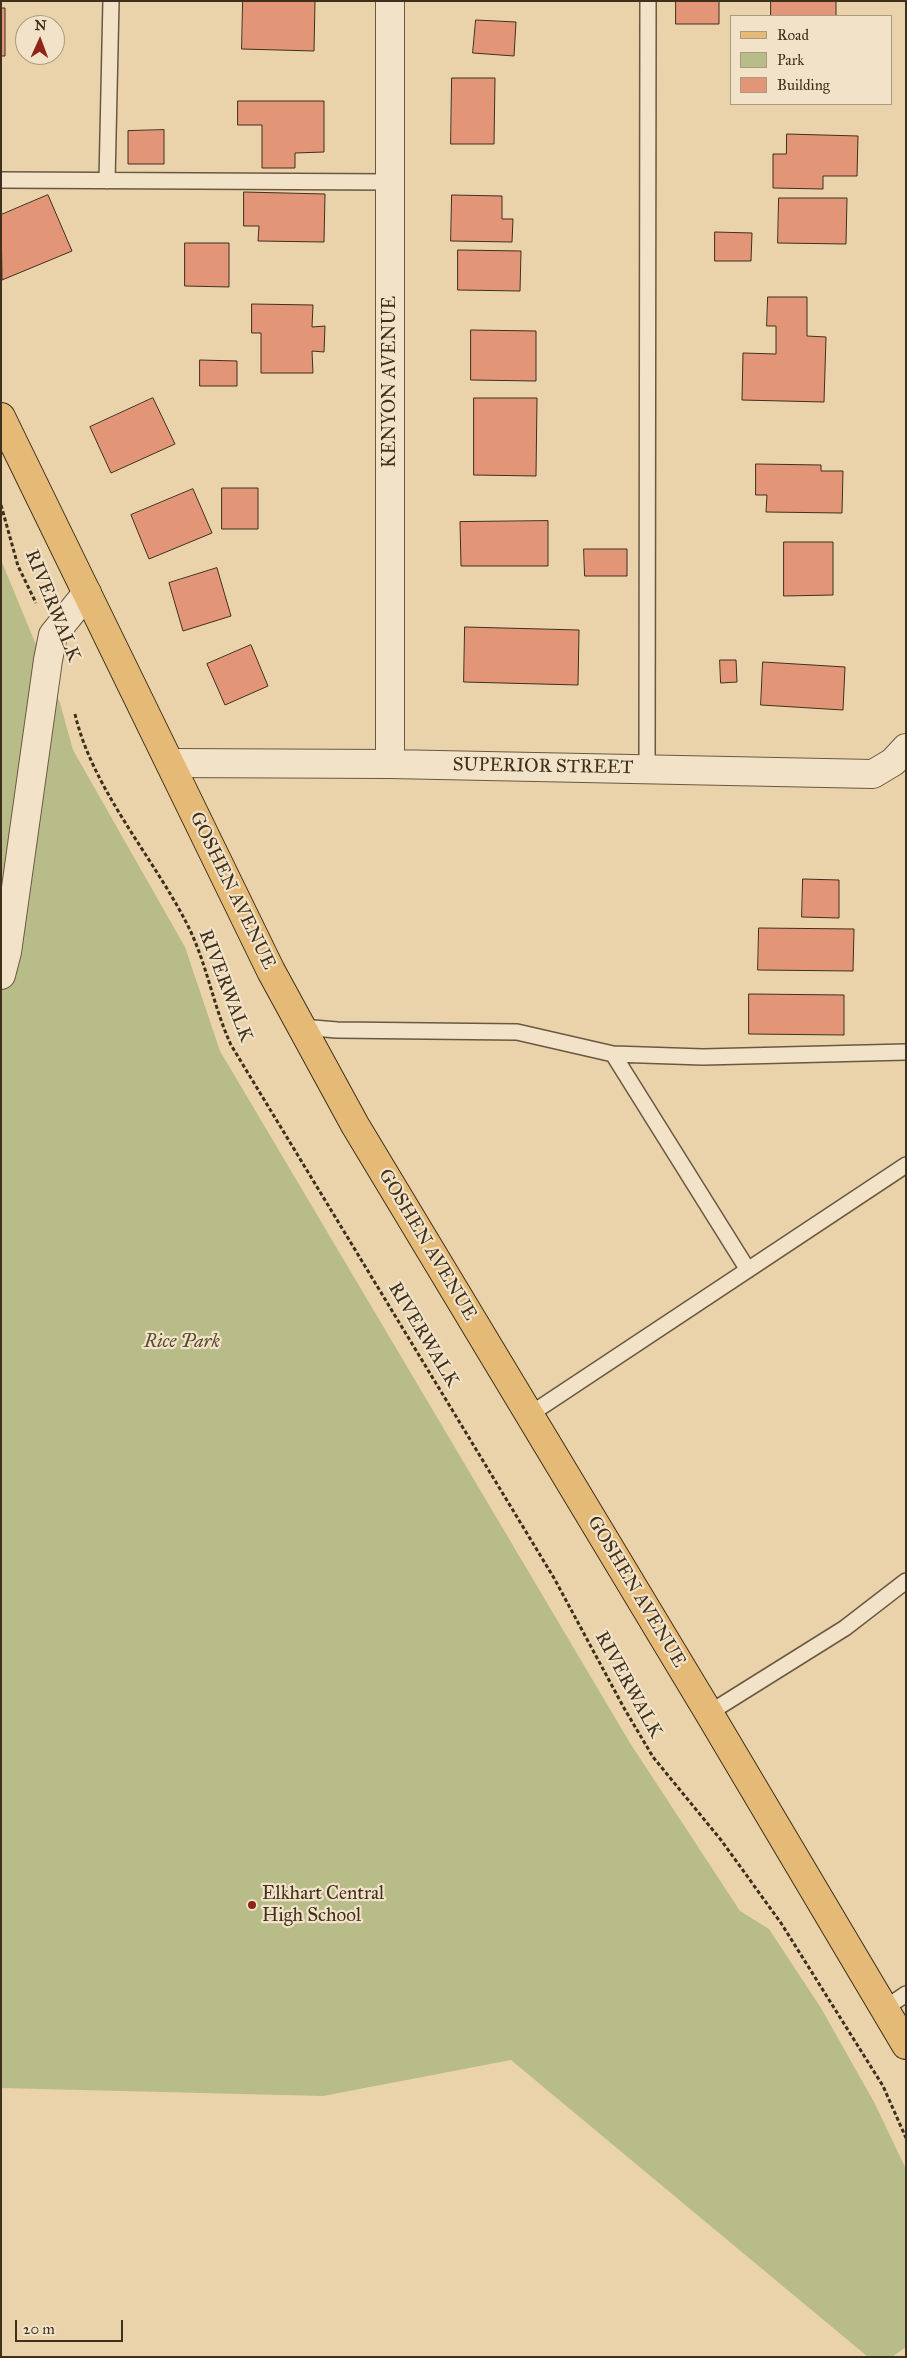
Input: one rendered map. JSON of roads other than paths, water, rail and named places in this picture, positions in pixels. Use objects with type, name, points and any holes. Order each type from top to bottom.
[{"type":"main road","name":"GOSHEN AVENUE","points":[[1,417],[271,971],[355,1125],[709,1712],[895,2002],[906,2045]]},
{"type":"street","name":"KENYON AVENUE","points":[[390,1],[390,764]]},
{"type":"street","points":[[1,975],[7,952],[53,635],[87,593]]},
{"type":"street","name":"SUPERIOR STREET","points":[[170,763],[390,764],[873,774],[893,762],[906,748]]},
{"type":"lane","points":[[107,181],[111,1]]},
{"type":"lane","points":[[647,770],[648,1]]},
{"type":"lane","points":[[1,180],[390,182]]},
{"type":"lane","points":[[301,1027],[337,1030],[517,1032],[613,1054],[703,1057],[906,1052]]},
{"type":"lane","points":[[613,1054],[748,1270]]},
{"type":"lane","points":[[529,1415],[906,1165]]},
{"type":"lane","points":[[709,1712],[845,1628],[906,1581]]},
{"type":"place","name":"Elkhart Central High School","points":[[252,1905]]},
{"type":"park label","name":"Rice Park","points":[[182,1342]]}]
